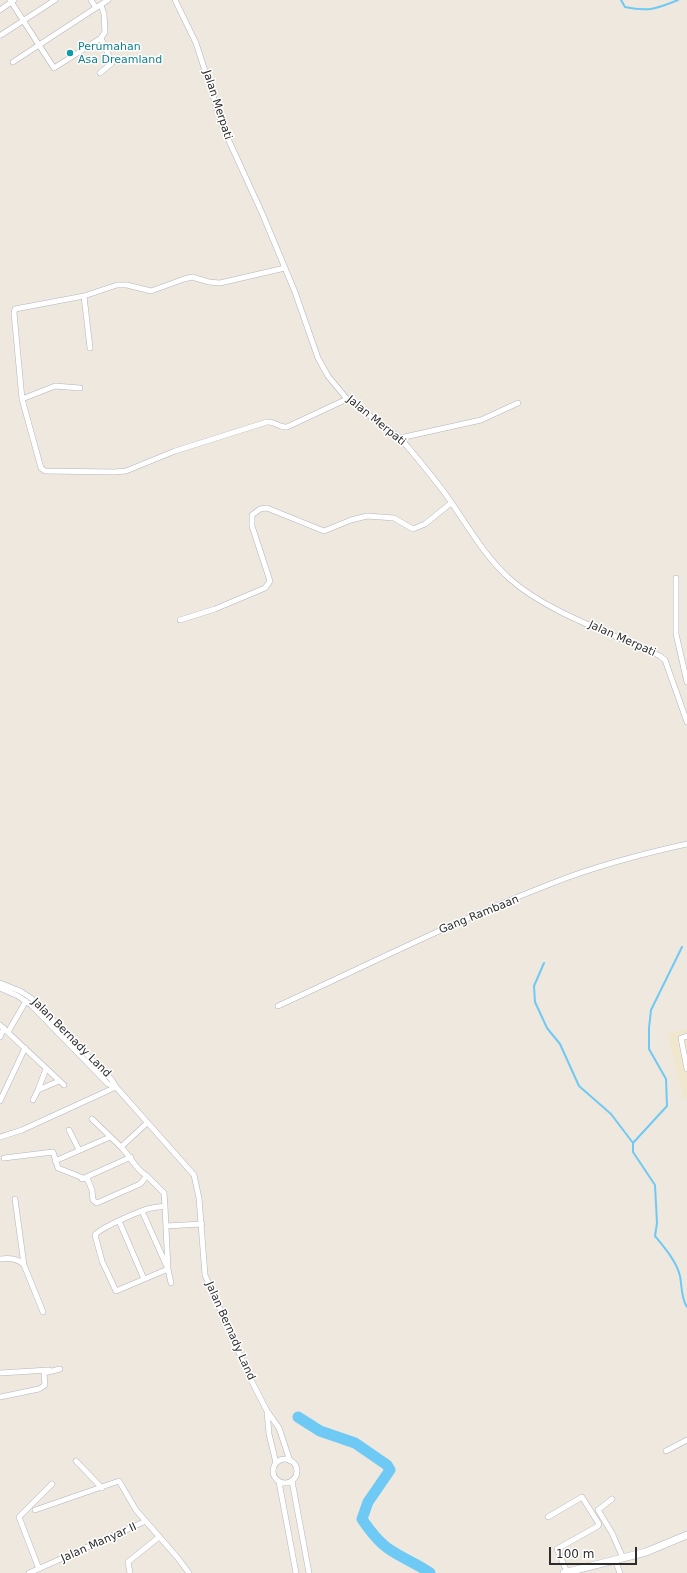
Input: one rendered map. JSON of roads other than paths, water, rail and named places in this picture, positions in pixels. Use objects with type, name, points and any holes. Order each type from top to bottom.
[{"type":"main road","points":[[566,1573],[646,1552],[687,1535]]},
{"type":"street","points":[[1,35],[55,0]]},
{"type":"street","points":[[91,0],[96,8]]},
{"type":"street","points":[[14,62],[108,0]]},
{"type":"street","name":"Jalan Merpati","points":[[175,0],[198,48],[224,130],[262,213],[300,302],[318,358],[328,376],[347,399],[400,438],[451,503],[494,563],[520,587],[580,620],[660,656],[669,669],[687,722]]},
{"type":"street","points":[[0,10],[12,1],[54,68],[101,38],[105,32],[104,14],[101,5]]},
{"type":"street","points":[[100,73],[112,63],[101,38]]},
{"type":"street","points":[[285,268],[220,283],[192,277],[156,290],[146,290],[127,285],[117,285],[84,296],[20,308],[15,311],[19,380],[22,399],[43,470],[126,471],[175,451],[267,422],[271,421],[281,427],[287,427],[347,399]]},
{"type":"street","points":[[84,296],[90,348]]},
{"type":"street","points":[[22,399],[55,386],[80,388]]},
{"type":"street","points":[[400,438],[481,420],[518,403]]},
{"type":"street","points":[[180,620],[215,610],[266,588],[270,581],[252,526],[252,516],[260,509],[267,508],[324,531],[351,520],[367,516],[394,518],[413,529],[424,524],[451,503]]},
{"type":"street","points":[[676,578],[676,634],[687,682]]},
{"type":"street","name":"Gang Rambaan","points":[[278,1006],[438,931],[553,883],[617,862],[687,844]]},
{"type":"street","name":"Jalan Bernady Land","points":[[0,983],[20,991],[31,998],[112,1080],[116,1087],[147,1123],[194,1175],[197,1182],[202,1224],[205,1275],[225,1322],[267,1411],[279,1428],[290,1461]]},
{"type":"street","name":"Jalan Bernady Land","points":[[0,988],[26,1001],[108,1084],[116,1087]]},
{"type":"street","points":[[0,1037],[4,1028],[26,1001]]},
{"type":"street","points":[[4,1028],[64,1085]]},
{"type":"street","points":[[687,1036],[681,1038],[687,1069]]},
{"type":"street","points":[[0,1101],[25,1048]]},
{"type":"street","points":[[33,1100],[46,1069]]},
{"type":"street","points":[[38,1090],[59,1081]]},
{"type":"street","points":[[0,1138],[22,1130],[116,1087]]},
{"type":"street","points":[[92,1119],[131,1157],[139,1170],[164,1193],[168,1269],[171,1283]]},
{"type":"street","points":[[121,1147],[147,1123]]},
{"type":"street","points":[[69,1130],[79,1150]]},
{"type":"street","points":[[55,1161],[110,1137]]},
{"type":"street","points":[[4,1158],[53,1152],[58,1168],[88,1180],[92,1200],[98,1203],[140,1184],[147,1176]]},
{"type":"street","points":[[82,1178],[131,1157]]},
{"type":"street","points":[[15,1199],[24,1265],[43,1312]]},
{"type":"street","points":[[165,1206],[151,1208],[119,1221],[100,1230],[94,1237],[112,1286],[116,1291],[168,1269]]},
{"type":"street","points":[[142,1211],[168,1269]]},
{"type":"street","points":[[119,1221],[144,1279]]},
{"type":"street","points":[[166,1226],[202,1224]]},
{"type":"street","points":[[0,1259],[12,1258],[20,1261],[24,1265]]},
{"type":"street","points":[[0,1373],[60,1369],[44,1373],[45,1385],[39,1389],[0,1397]]},
{"type":"street","name":"Jalan Bernady Land","points":[[267,1411],[269,1434],[276,1463]]},
{"type":"street","points":[[666,1451],[687,1440]]},
{"type":"street","points":[[296,1573],[279,1482],[273,1475],[273,1469],[276,1463],[284,1459],[295,1465],[297,1472],[292,1481],[309,1573]]},
{"type":"street","points":[[76,1461],[102,1488]]},
{"type":"street","points":[[35,1510],[119,1481],[136,1510],[189,1573]]},
{"type":"street","points":[[279,1482],[285,1483],[292,1481]]},
{"type":"street","points":[[39,1568],[19,1517],[52,1484]]},
{"type":"street","points":[[548,1516],[582,1497],[599,1524],[558,1549],[566,1573]]},
{"type":"street","points":[[612,1499],[598,1510],[612,1533],[623,1558]]},
{"type":"street","name":"Jalan Manyar II","points":[[29,1573],[146,1521]]},
{"type":"street","points":[[130,1573],[128,1563],[159,1537]]},
{"type":"street","points":[[614,1560],[620,1573]]},
{"type":"waterway","points":[[621,0],[625,7],[640,9],[652,9],[678,0]]},
{"type":"waterway","points":[[633,1143],[667,1106],[666,1079],[649,1049],[649,1028],[651,1010],[682,947]]},
{"type":"waterway","points":[[544,963],[534,986],[535,1002],[547,1028],[560,1044],[579,1086],[611,1114],[633,1143],[633,1152],[655,1185],[657,1223],[655,1236],[676,1265],[687,1307]]},
{"type":"waterway","points":[[298,1417],[320,1431],[355,1443],[387,1465],[390,1470],[368,1502],[362,1519],[383,1545],[430,1573]]},
{"type":"place","name":"Perumahan Asa Dreamland","points":[[70,53]]}]
